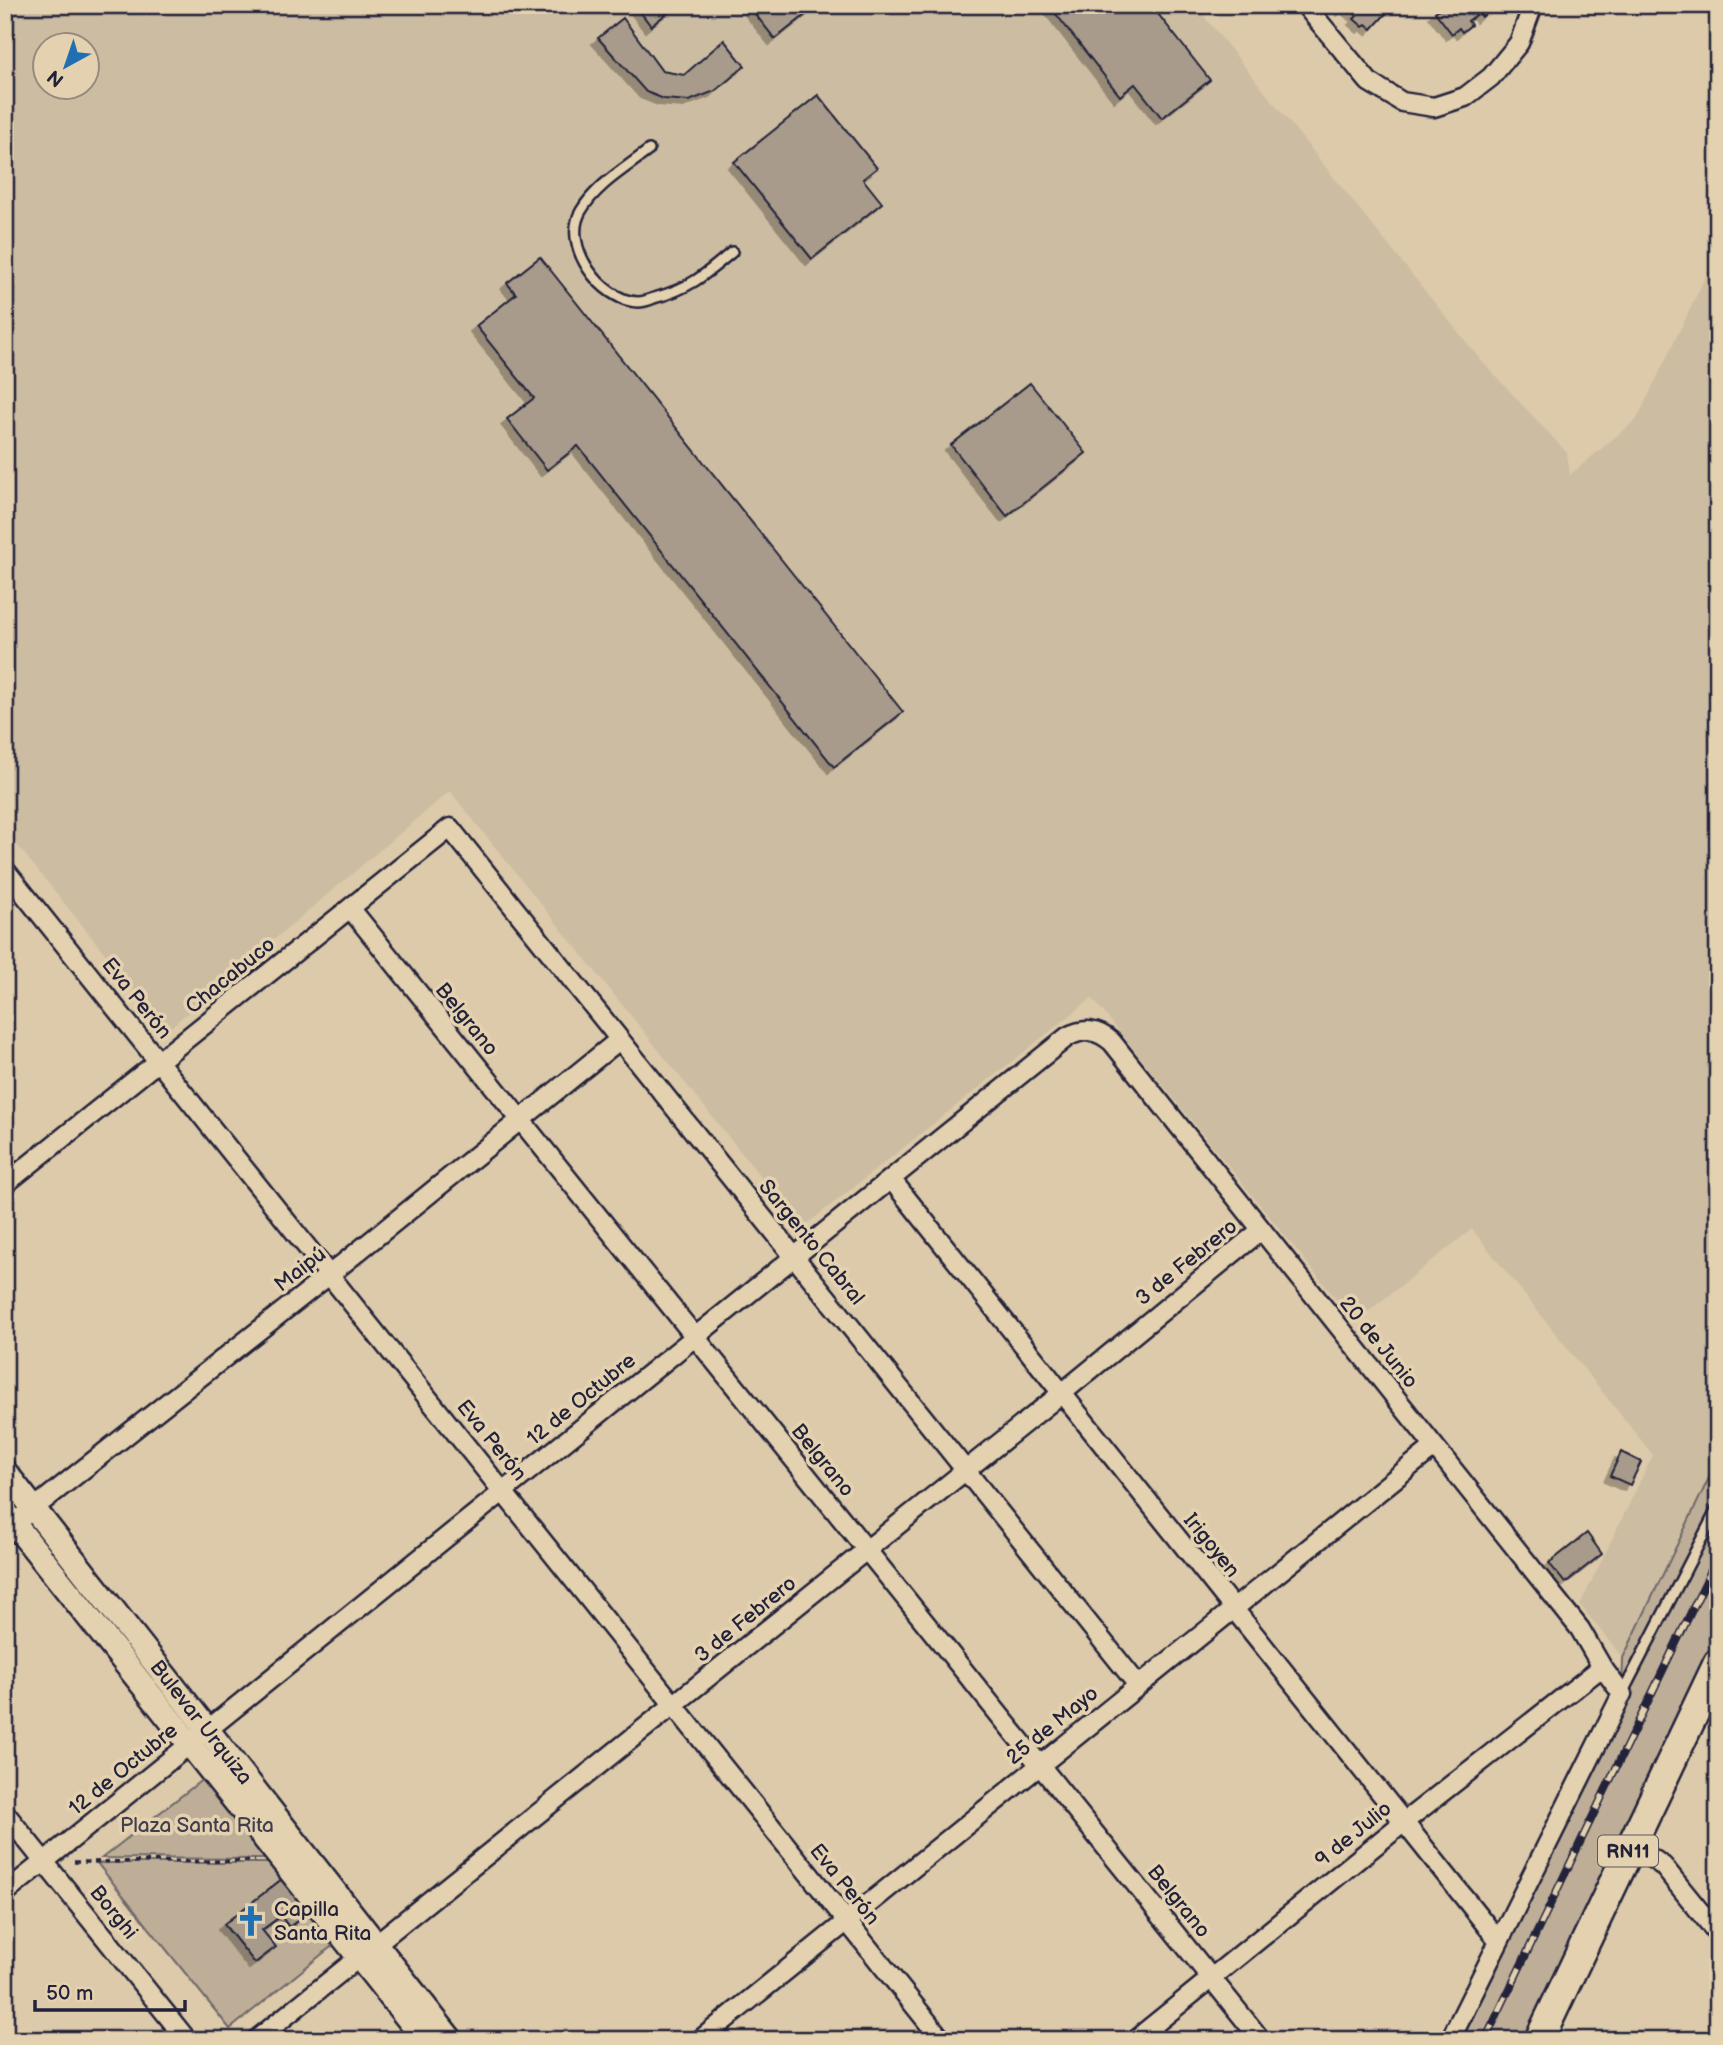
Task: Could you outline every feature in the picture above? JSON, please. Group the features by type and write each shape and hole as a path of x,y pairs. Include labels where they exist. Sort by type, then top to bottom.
{"main road":[{"name":"RN11","path":"1539,2040 1718,1663"}],"street":[{"path":"1305,5 1369,82 1402,102 1434,107 1465,97 1491,77 1519,43 1534,5"},
{"name":"Chacabuco","path":"5,1184 450,828"},
{"name":"Sargento Cabral","path":"450,828 1138,1685"},
{"name":"Eva Perón","path":"5,870 942,2040"},
{"name":"Belgrano","path":"350,908 1261,2040"},
{"name":"12 de Octubre","path":"5,1893 1067,1037 1080,1030 1091,1031"},
{"name":"20 de Junio","path":"1091,1031 1102,1034 1112,1042 1580,1629 1602,1667 1622,1693"},
{"name":"Maipú","path":"8,1522 34,1507 329,1275 620,1040"},
{"name":"Irigoyen","path":"891,1179 1498,1940"},
{"name":"3 de Febrero","path":"256,2040 1260,1231"},
{"name":"25 de Mayo","path":"700,2040 1434,1447"},
{"name":"Bulevar Urquiza","path":"5,1472 207,1730 367,1951 425,2040"},
{"name":"Bulevar Urquiza","path":"8,1522 282,1861 451,2040"},
{"name":"9 de Julio","path":"1135,2040 1404,1822 1602,1667"},
{"path":"1450,2040 1622,1693"},
{"name":"Borghi","path":"5,1814 187,2040"},
{"path":"1631,1844 1662,1866 1718,1934"}],"lane":[{"path":"649,150 597,190 579,213 575,243 590,273 615,297 639,302 672,293 699,280 732,252"},
{"path":"1622,1693 1718,1507"}],"path":[{"path":"44,1862 282,1861"}],"shaded area":[{"path":"5,5 1195,5 1479,358 1567,453 1570,475 1637,419 1718,251 1718,1459 1623,1658 1580,1605 1653,1455 1472,1229 1355,1322 1092,998 802,1228 450,791 167,1030 5,830"}],"green space":[{"path":"1718,1459 1718,1663 1539,2040 1450,2040 1622,1694 1623,1658"},
{"name":"Plaza Santa Rita","path":"203,1779 265,1859 102,1858"},
{"path":"97,1863 270,1863 282,1879 224,1925 255,1963 275,1947 262,1930 281,1916 290,1927 307,1913 332,1946 230,2029"}],"building":[{"path":"635,5 677,5 651,26"},
{"path":"748,5 818,5 775,39"},
{"path":"1049,5 1151,5 1210,80 1162,118 1135,84 1120,96"},
{"path":"1338,5 1386,5 1390,9 1372,29 1366,24 1363,27 1354,19 1357,16 1347,7 1343,10"},
{"path":"1444,5 1490,5 1491,9 1482,17 1479,13 1468,21 1471,25 1462,32 1459,28 1452,34 1435,12"},
{"path":"623,18 662,71 684,75 724,40 745,66 715,91 689,101 664,99 646,92 598,38"},
{"path":"818,95 877,168 863,179 882,203 812,259 734,162"},
{"path":"540,257 903,712 834,767 578,446 547,470 507,419 534,398 476,326 516,294 507,283"},
{"path":"1030,383 1086,453 1007,516 951,445"},
{"path":"1621,1452 1641,1462 1630,1485 1610,1476"},
{"path":"1587,1533 1602,1554 1565,1583 1549,1563"},
{"name":"Capilla Santa Rita","path":"282,1879 299,1902 292,1907 301,1918 289,1927 281,1916 262,1930 276,1947 255,1963 224,1924"}],"railway":[{"path":"1485,2040 1718,1556"}],"place":[{"name":"Capilla Santa Rita","path":"251,1921"}]}
